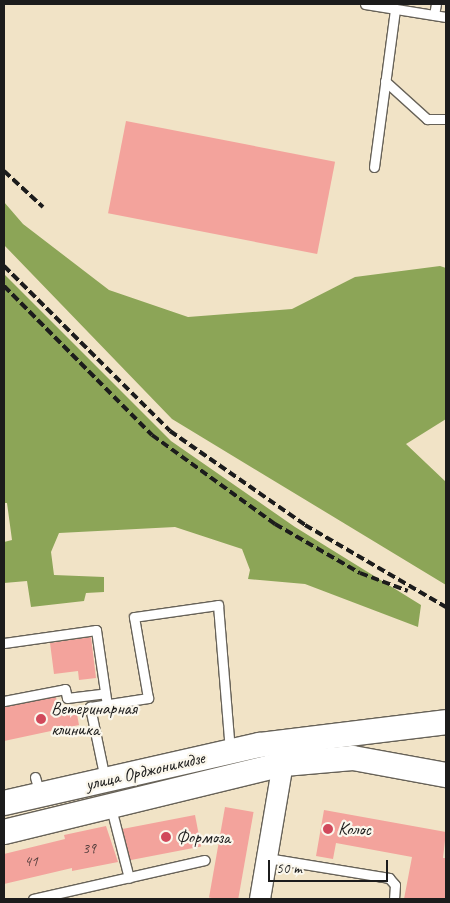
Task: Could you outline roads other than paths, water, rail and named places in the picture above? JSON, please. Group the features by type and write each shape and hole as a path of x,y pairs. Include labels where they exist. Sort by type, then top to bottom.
{"main road":[{"name":"улица Орджоникидзе","path":"4,803 37,786 105,779 286,740 446,722"},
{"name":"улица Орджоникидзе","path":"4,832 284,764 353,758 446,775"}],"street":[{"path":"260,899 284,764 286,740"}],"lane":[{"path":"365,4 446,17"},
{"path":"434,15 436,4"},
{"path":"374,167 395,9"},
{"path":"385,81 427,119 446,119"},
{"path":"105,779 90,707 148,698 134,616 218,606 230,752"},
{"path":"4,644 96,630 107,704"},
{"path":"4,701 65,689 68,698 105,694"},
{"path":"111,807 129,878"},
{"path":"267,858 389,878 395,886 394,899"},
{"path":"33,899 205,860"}],"railway":[{"path":"4,171 43,207"},
{"path":"4,266 170,431 305,525 446,607"},
{"path":"4,286 152,435 275,524 360,573 408,591"}],"place":[{"name":"Ветеринарная клиника","path":"41,719"},
{"name":"Колос","path":"328,829"},
{"name":"Формоза","path":"166,837"}]}
